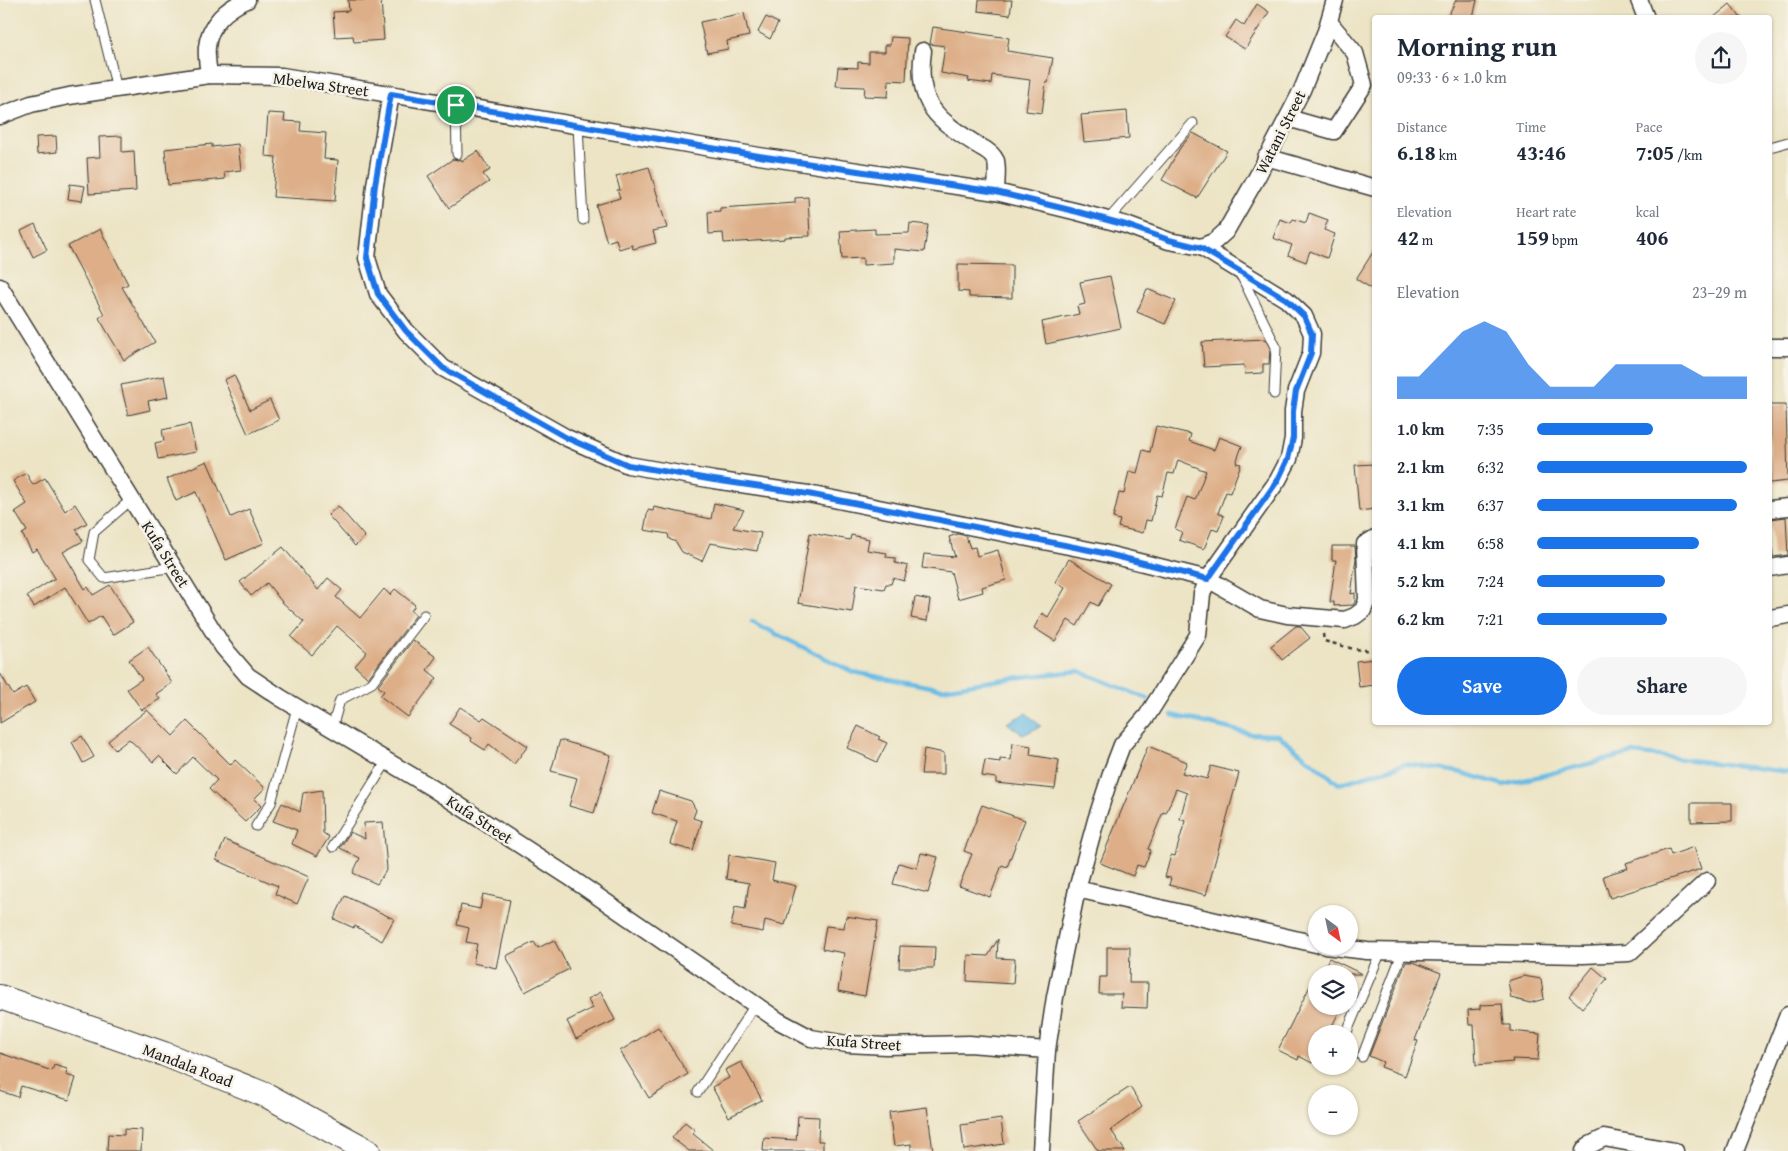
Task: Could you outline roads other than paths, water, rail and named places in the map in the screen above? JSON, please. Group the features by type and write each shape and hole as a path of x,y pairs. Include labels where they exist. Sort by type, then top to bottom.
{"street":[{"path":"209,75 207,48 209,36 218,18 246,0"},
{"name":"Watani Street","path":"1201,248 1215,241 1226,231 1288,118 1302,90 1336,0"},
{"path":"1639,0 1645,15"},
{"path":"1288,118 1334,131 1364,86 1354,53 1329,22"},
{"path":"923,50 921,62 924,90 930,106 942,121 990,153 996,161 996,192"},
{"name":"Mbelwa Street","path":"0,116 31,104 69,96 209,75 282,76 749,155 996,192 1108,220 1169,240 1201,248 1286,299 1304,316 1312,334 1311,353 1296,391 1293,411 1293,438 1288,459 1278,480 1208,579 1202,594 1198,635 1147,716 1122,745 1096,820 1077,889 1055,997 1047,1050"},
{"path":"391,94 375,185 367,258 378,294 406,331 443,368 567,438 628,465 808,494 1099,552 1208,579 1260,609 1287,615 1345,620 1363,610 1367,600 1365,544 1372,539"},
{"path":"1266,157 1372,187"},
{"name":"Kufa Street","path":"0,287 224,647 248,676 297,708 430,786 568,876 779,1021 811,1038 847,1044 886,1046 969,1044 1047,1050"},
{"path":"1772,346 1788,347"},
{"path":"1772,509 1788,507"},
{"path":"1772,568 1788,565"},
{"path":"1772,618 1788,615"},
{"path":"1358,950 1584,956 1629,953 1708,881"},
{"path":"1077,889 1308,942"},
{"name":"Mandala Road","path":"0,997 164,1054 268,1096 368,1151"},
{"path":"1735,1151 1788,1015"},
{"path":"1041,1151 1047,1050"},
{"path":"1584,1151 1588,1146 1604,1138 1675,1151"}],"lane":[{"path":"95,0 117,89"},
{"path":"456,105 457,154"},
{"path":"1108,220 1193,123"},
{"path":"578,126 583,220"},
{"path":"1772,146 1788,142"},
{"path":"1239,270 1276,347 1274,394"},
{"path":"132,499 94,532 89,560 104,578 174,567"},
{"path":"332,728 340,700 372,683 424,615"},
{"path":"256,826 271,803 297,708"},
{"path":"333,847 387,761"},
{"path":"1350,1025 1381,951"},
{"path":"1362,1057 1403,951"},
{"path":"698,1092 755,1005"}],"water":[{"path":"1026,713 1041,726 1023,735 1007,723"}],"waterway":[{"path":"752,622 853,672 942,689 1012,678 1079,671 1148,699"},
{"path":"1172,715 1251,734 1278,735 1339,784 1406,764 1459,772 1504,785 1633,753 1788,772"}]}
